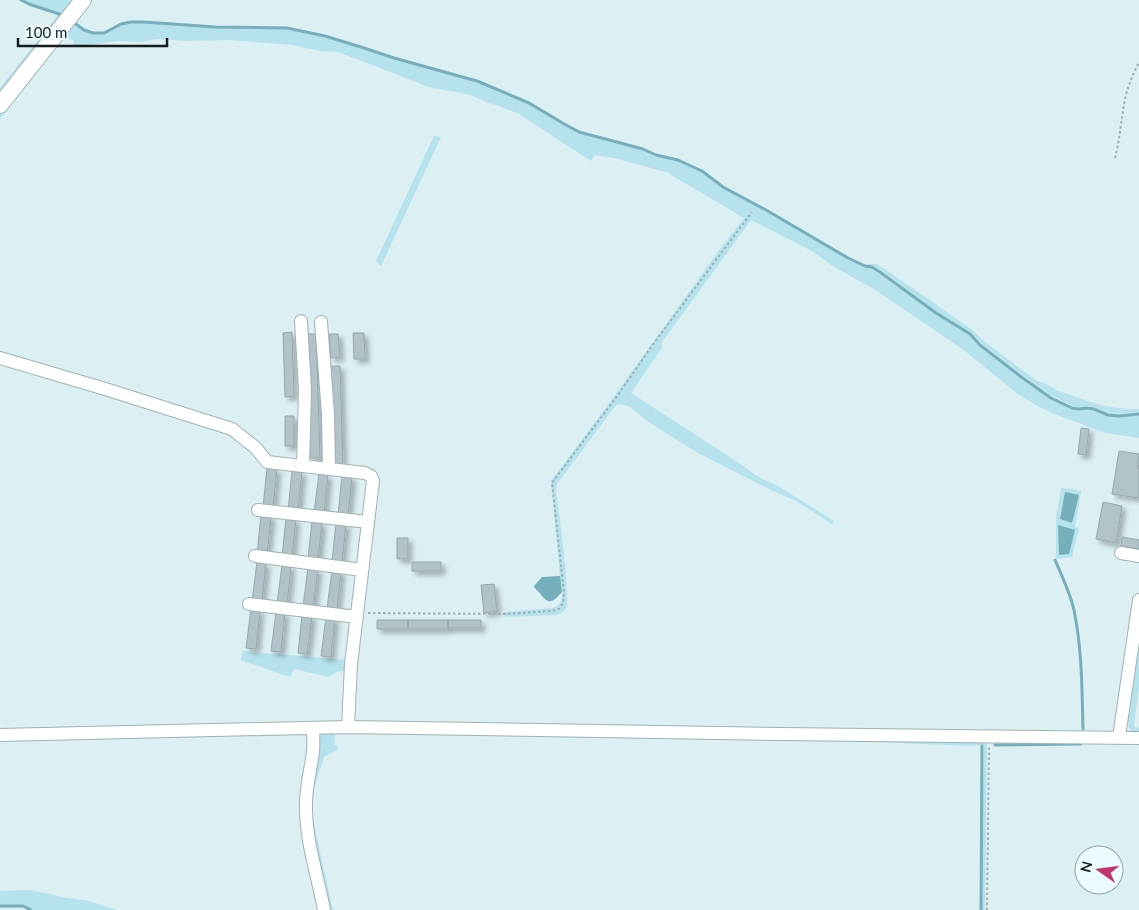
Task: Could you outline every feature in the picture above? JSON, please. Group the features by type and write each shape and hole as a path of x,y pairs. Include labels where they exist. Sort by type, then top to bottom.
{"main road":[{"path":"0,105 74,12"}],"street":[{"path":"302,321 305,390 303,466"},
{"path":"321,322 328,414 329,468"},
{"path":"0,358 232,429 256,448 267,462 329,468 365,473 371,476 373,481 350,664 348,727"},
{"path":"258,510 368,522"},
{"path":"1121,553 1139,556"},
{"path":"255,556 362,570"},
{"path":"1119,737 1139,600"},
{"path":"249,604 357,615"},
{"path":"0,735 348,727 1139,738"},
{"path":"313,728 313,749 307,790 306,823 324,910"}],"path":[{"path":"1115,158 1125,100 1139,62"},
{"path":"357,615 506,614 559,609 563,602 564,593 552,483 752,212"},
{"path":"987,910 988,736"}],"shaded area":[{"path":"23,0 78,0 66,15"},
{"path":"58,15 64,17 0,97 0,88"},
{"path":"72,22 93,34 104,33 121,25 144,22 215,28 287,29 361,47 393,59 477,81 529,103 579,133 643,150 655,156 678,160 701,172 723,188 847,258 879,272 936,314 969,335 979,345 1050,398 1072,408 1094,410 1108,416 1139,415 1139,438 1106,433 1052,413 1034,404 1019,395 965,351 874,289 834,267 812,251 751,220 662,342 662,348 631,393 757,476 778,486 834,521 832,524 796,501 698,453 650,423 630,407 621,404 616,405 557,484 556,490 567,589 566,609 556,615 505,617 504,612 553,608 560,604 562,597 551,481 744,218 669,173 614,158 595,155 591,161 519,114 471,95 429,87 337,52 292,45 230,40 187,41 159,39 140,42 118,41 76,47 73,46 74,40 67,38 62,41 0,119 0,112"},
{"path":"434,136 441,137 381,266 376,261"},
{"path":"865,264 877,264 972,330 1037,381 1058,391 1097,404 1139,409 1139,412 1109,413 1095,407 1073,406 1052,396 981,343 971,333 937,312 881,270"},
{"path":"1061,488 1081,491 1075,527 1079,528 1072,557 1056,559 1056,518","holes":["1065,492 1072,523 1060,518"]},
{"path":"1065,492 1079,495 1072,523 1060,519"},
{"path":"1058,525 1075,530 1069,554 1059,555"},
{"path":"560,576 562,592 552,601 544,598 534,587 542,577"},
{"path":"1139,636 1139,688 1134,724 1135,727 1139,728 1139,735 1132,732 1128,725"},
{"path":"242,651 347,660 347,670 336,672 329,677 294,669 290,677 241,660"},
{"path":"323,730 986,741 985,910 982,910 981,900 984,745 335,733 334,744 338,746 337,750 324,757 314,789 312,811 333,910 328,910 308,814 318,733"},
{"path":"28,890 85,900 118,910 36,910 23,905 0,905 0,891"}],"building":[{"path":"292,332 294,396 285,397 283,333"},
{"path":"353,333 364,333 365,359 354,359"},
{"path":"305,334 316,334 320,458 310,458"},
{"path":"329,334 338,334 340,357 331,358"},
{"path":"330,366 340,366 343,466 334,466"},
{"path":"285,416 294,416 294,446 285,446"},
{"path":"1081,428 1089,429 1086,455 1078,454"},
{"path":"1119,451 1139,454 1137,468 1139,468 1139,498 1112,494"},
{"path":"267,468 277,469 273,508 263,507"},
{"path":"292,471 302,472 298,511 288,510"},
{"path":"319,474 328,475 324,513 314,512"},
{"path":"342,476 352,477 348,516 338,515"},
{"path":"1103,502 1122,506 1116,543 1096,539"},
{"path":"261,515 271,516 267,555 257,554"},
{"path":"286,518 296,519 292,558 282,557"},
{"path":"312,521 322,522 318,560 308,559"},
{"path":"336,523 346,524 342,563 332,562"},
{"path":"1122,537 1139,540 1139,549 1121,546"},
{"path":"397,538 408,538 408,559 397,559"},
{"path":"257,562 266,563 262,602 252,601"},
{"path":"412,562 441,562 441,571 412,571"},
{"path":"282,565 291,566 287,605 277,604"},
{"path":"308,568 318,569 313,608 303,606"},
{"path":"332,570 341,571 337,610 327,609"},
{"path":"494,584 497,611 484,613 481,585"},
{"path":"251,609 260,610 256,649 246,648"},
{"path":"276,612 285,613 281,652 271,651"},
{"path":"302,615 312,616 307,654 298,653"},
{"path":"326,617 335,618 331,657 321,656"},
{"path":"377,620 408,620 408,629 377,629"},
{"path":"408,620 448,620 448,629 408,629"},
{"path":"448,620 481,620 481,628 448,628"}],"waterway":[{"path":"21,0 65,16"},
{"path":"72,21 84,30 93,33 104,33 121,24 131,22 215,27 287,28 325,36 394,58 477,81 529,103 579,132 678,160 702,171 723,187 848,258 880,272 936,313 970,334 980,345 1051,398 1072,408 1094,409 1108,415 1139,414"},
{"path":"1055,560 1066,585 1077,625 1083,729"},
{"path":"995,745 1081,744"},
{"path":"981,910 982,746"},
{"path":"0,906 23,906 31,910"}]}
